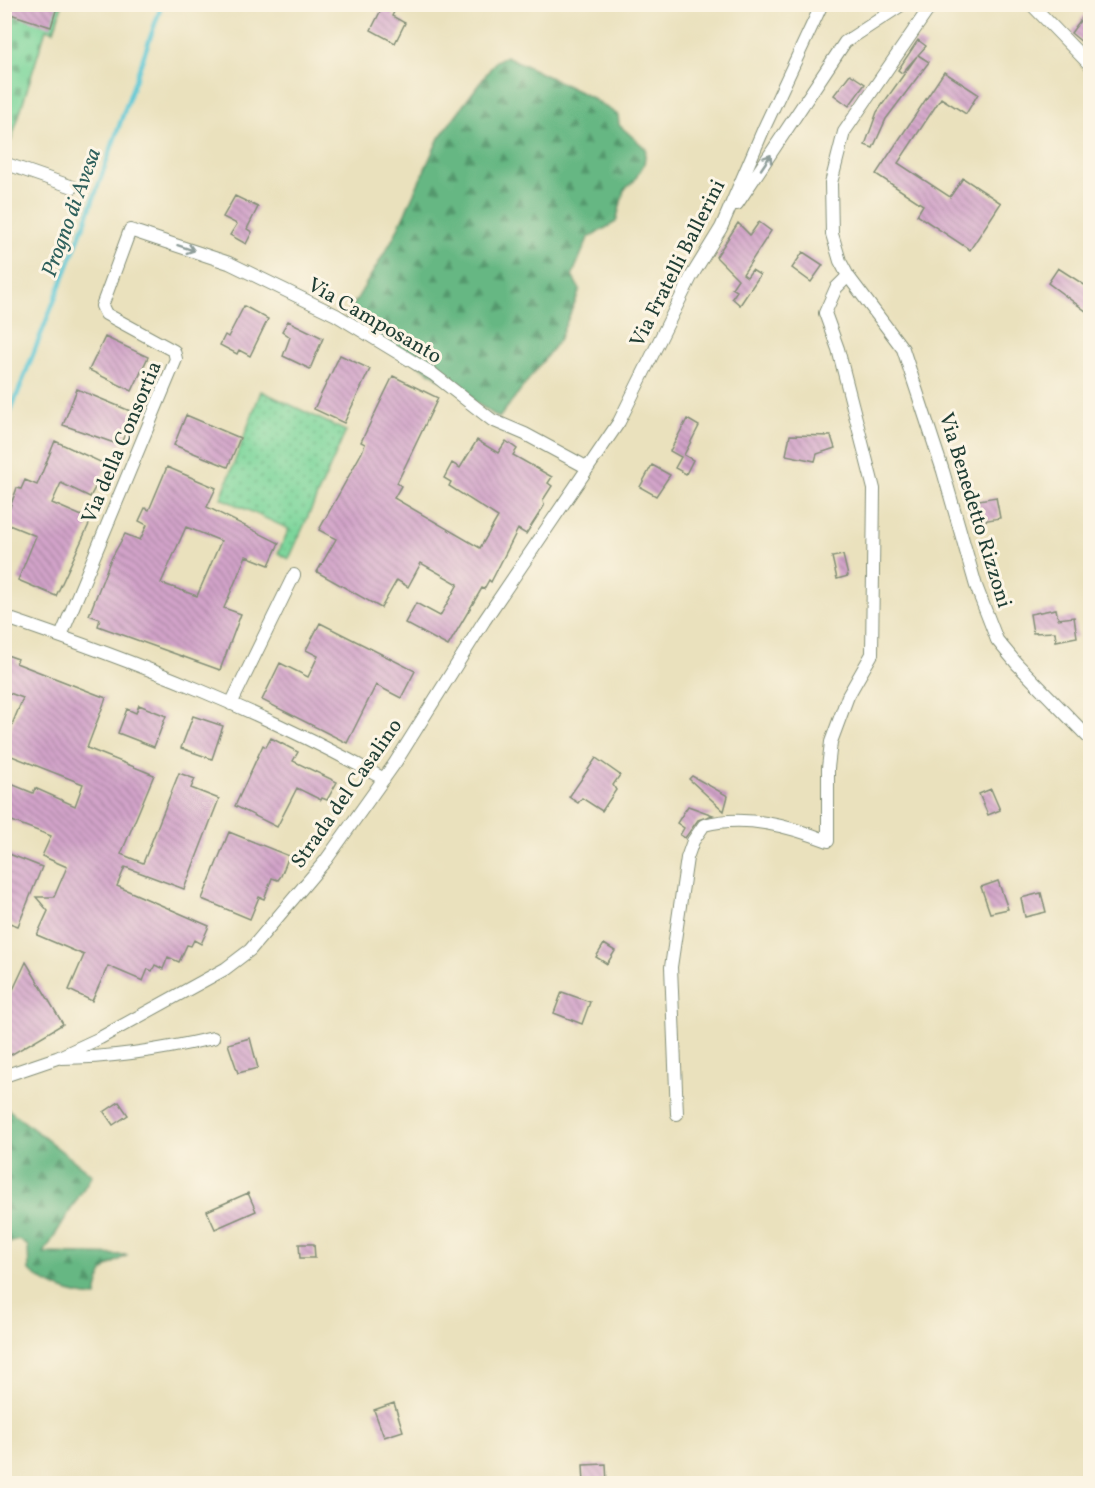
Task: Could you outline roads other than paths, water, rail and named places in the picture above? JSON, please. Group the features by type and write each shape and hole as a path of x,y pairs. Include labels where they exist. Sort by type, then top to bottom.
{"street":[{"name":"Via Fratelli Ballerini","path":"588,468 619,422 691,277 721,228 764,128 822,4"},
{"path":"721,228 845,42 903,4"},
{"name":"Via Benedetto Rizzoni","path":"932,4 844,132 831,183 832,224 840,261 848,276 903,349 943,471 976,586 997,640 1090,739"},
{"path":"1031,4 1090,65"},
{"path":"4,163 73,187"},
{"name":"Via Camposanto","path":"130,230 229,263 336,315 433,374 492,420 525,434 588,468"},
{"name":"Via della Consortia","path":"61,636 176,359 174,351 106,314 102,306 130,230"},
{"path":"677,1114 671,1021 671,967 687,858 693,841 704,825 725,820 794,828 828,842 828,768 831,742 848,696 873,654 874,489 838,349 825,313 836,288 848,276"},
{"name":"Strada del Casalino","path":"4,1076 57,1058 203,982 249,950 326,860 384,779 484,621 588,468"},
{"path":"231,704 294,575"},
{"path":"4,617 61,636 231,704 321,744 384,779"},
{"name":"Strada del Casalino","path":"57,1058 95,1058 178,1047 213,1038"}],"waterway":[{"name":"Progno di Avesa","path":"4,428 86,220 162,4"}]}
